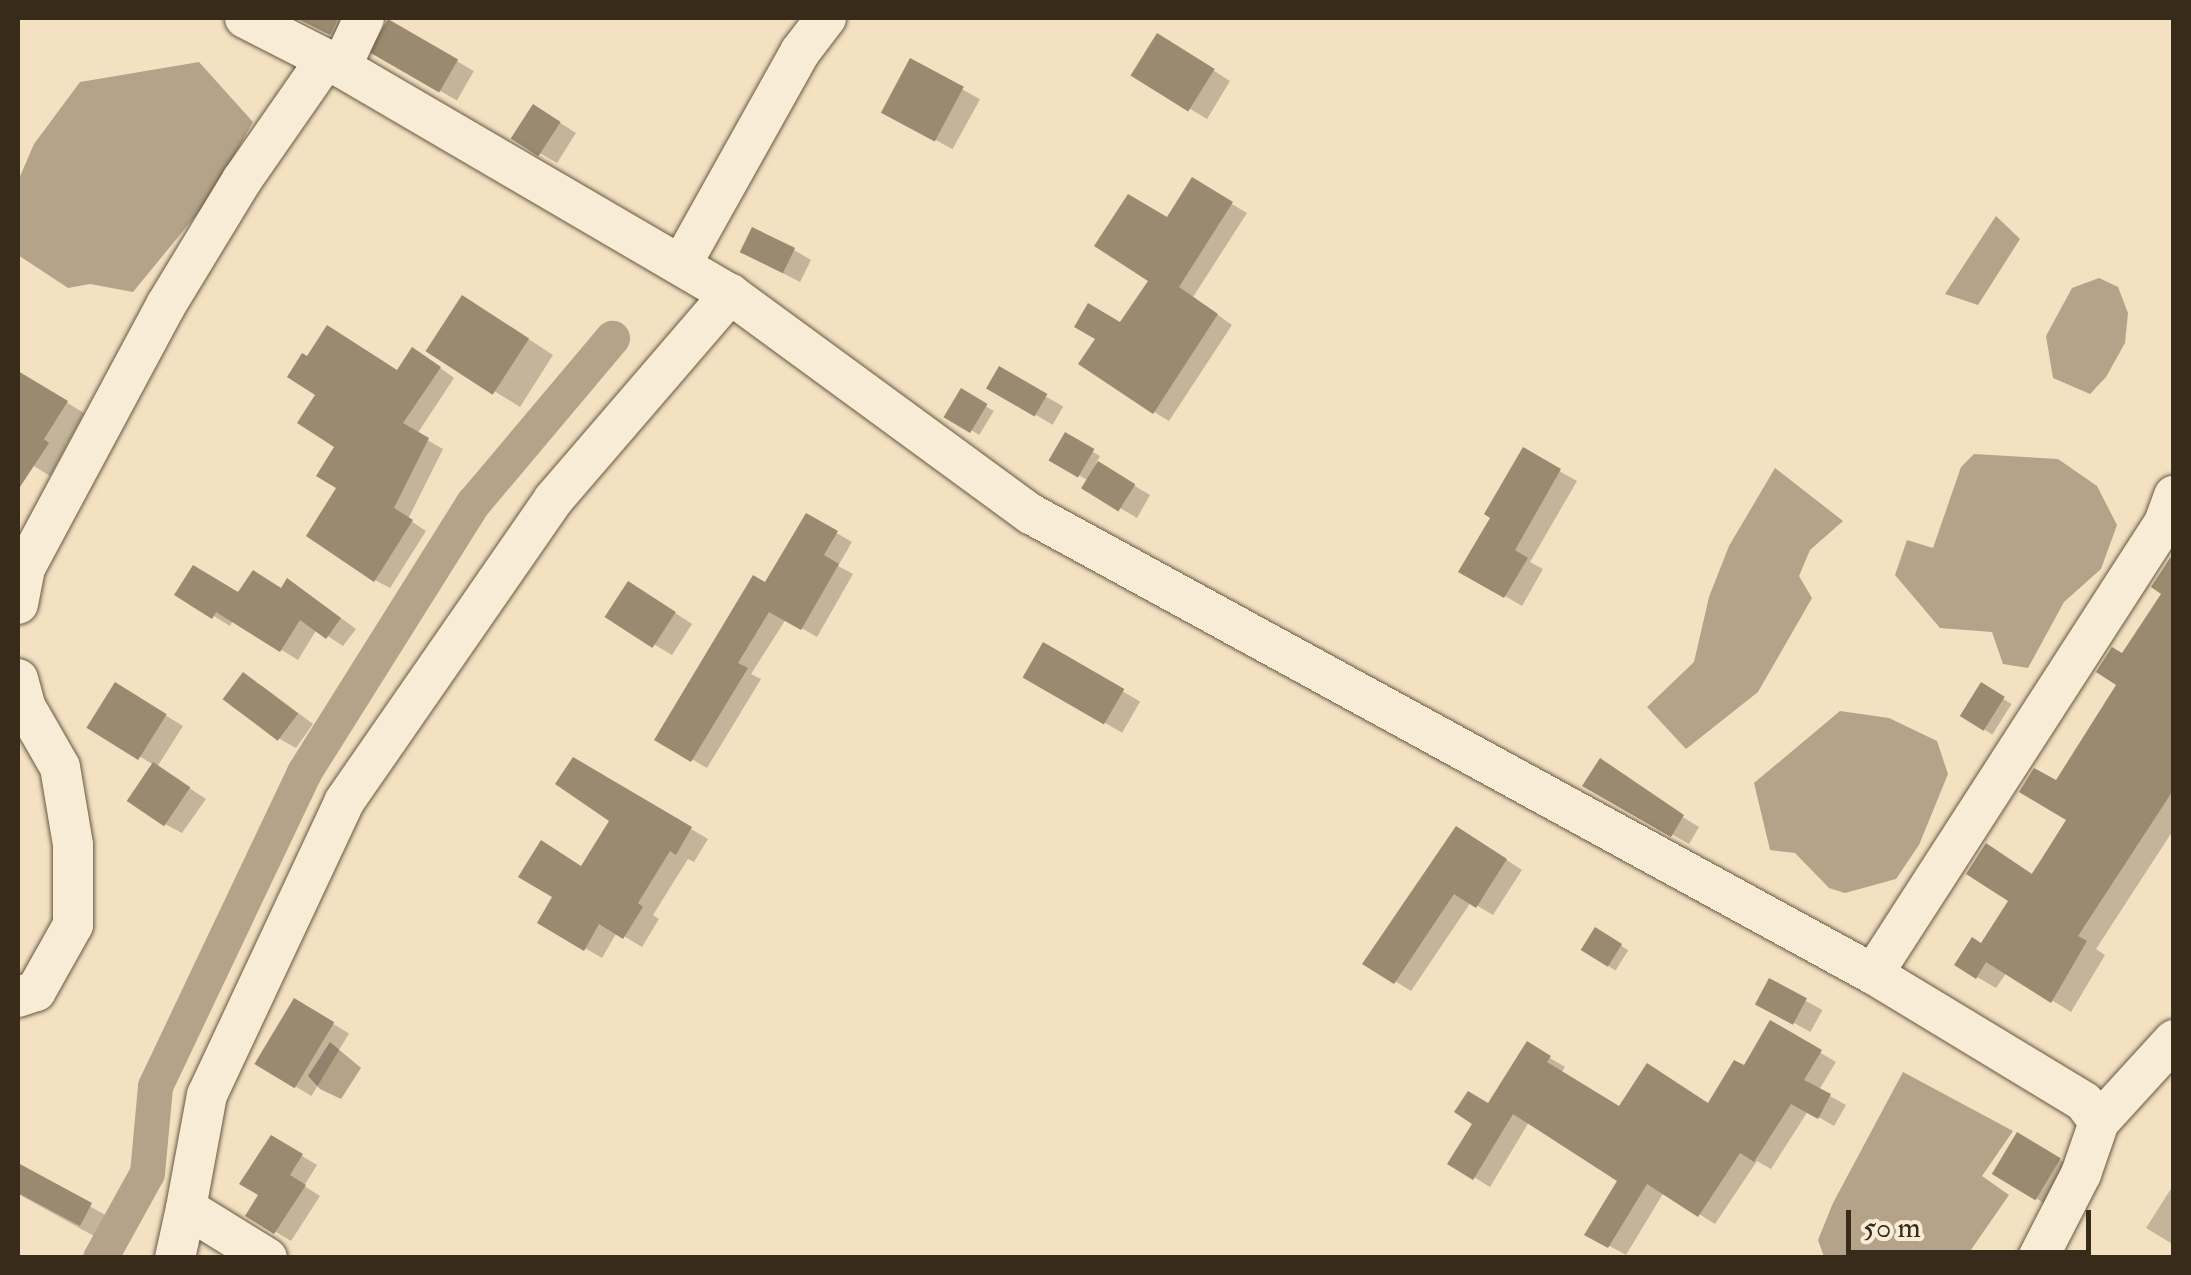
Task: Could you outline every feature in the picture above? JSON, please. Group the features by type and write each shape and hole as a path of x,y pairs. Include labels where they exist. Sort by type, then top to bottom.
{"street":[{"path":"246,18 333,62 730,294 1031,514 1873,974 2084,1102 2099,1122"},
{"path":"18,604 25,568 166,305 242,180 364,18"},
{"path":"681,265 800,52 826,18"},
{"path":"175,1258 207,1095 344,802 554,500 730,294"},
{"path":"1873,974 2164,522 2174,496"},
{"path":"18,679 25,706 60,766 73,845 72,925 36,991 18,997"},
{"path":"2038,1258 2081,1174 2099,1122 2174,1040"},
{"path":"186,1208 267,1258"}],"shaded area":[{"path":"199,62 253,122 211,197 133,292 90,284 68,288 18,255 18,181 34,144 80,82"},
{"path":"1996,216 2020,239 1978,305 1945,294"},
{"path":"2099,278 2118,287 2128,313 2125,343 2106,377 2090,394 2053,378 2046,336 2072,288"},
{"path":"1974,454 2058,459 2097,486 2117,525 2101,569 2064,602 2028,668 2003,664 1992,632 1940,628 1895,575 1907,540 1933,548 1961,467"},
{"path":"1775,468 1843,521 1810,550 1799,576 1812,598 1758,692 1686,749 1647,707 1694,662 1709,597 1729,546"},
{"path":"1840,711 1889,718 1937,741 1948,774 1919,845 1896,879 1845,893 1829,888 1795,853 1770,850 1754,783"},
{"path":"330,1042 361,1068 341,1099 320,1089 308,1076"},
{"path":"1903,1072 2013,1131 1982,1176 2009,1195 1966,1257 1824,1257 1818,1240 1833,1203"}],"building":[{"path":"296,18 338,18 330,35"},
{"path":"388,19 458,60 439,92 369,52"},
{"path":"1157,33 1215,69 1188,111 1131,75"},
{"path":"910,58 964,87 935,141 881,113"},
{"path":"533,104 561,122 538,156 511,138"},
{"path":"1192,177 1233,202 1179,287 1218,314 1153,414 1078,364 1095,339 1074,327 1088,303 1120,322 1148,281 1094,246 1128,194 1167,217"},
{"path":"752,227 795,248 783,273 740,252"},
{"path":"462,295 529,339 493,395 426,351"},
{"path":"327,325 397,370 412,347 441,367 403,423 429,438 394,508 413,520 374,582 306,536 336,488 316,476 334,447 297,423 315,395 287,377 302,353 307,356"},
{"path":"999,366 1047,394 1034,417 986,389"},
{"path":"18,371 68,401 44,439 49,443 18,490"},
{"path":"961,388 988,404 970,433 943,417"},
{"path":"1065,432 1094,449 1078,478 1048,461"},
{"path":"1523,447 1561,469 1515,550 1528,558 1504,598 1458,572 1490,518 1484,514"},
{"path":"1098,461 1135,484 1118,511 1081,488"},
{"path":"806,513 838,531 824,555 839,564 801,630 769,612 738,663 748,668 691,762 654,740 753,575 765,582"},
{"path":"2174,552 2174,789 2078,936 2087,941 2051,1003 1986,962 1976,979 1954,965 1972,937 1981,943 2008,901 1966,874 1986,843 2032,874 2066,820 2019,792 2034,768 2056,780 2116,685 2096,672 2112,647 2122,653 2161,594 2151,587"},
{"path":"193,565 238,592 253,570 281,588 287,578 341,618 326,639 300,620 280,652 216,612 212,619 174,595"},
{"path":"628,581 676,612 652,648 605,617"},
{"path":"1043,642 1124,689 1104,725 1022,678"},
{"path":"243,672 298,714 278,741 223,699"},
{"path":"115,682 167,714 138,760 86,728"},
{"path":"1981,682 2005,697 1984,731 1960,716"},
{"path":"573,757 692,827 676,855 670,851 638,903 643,907 623,939 599,924 584,951 537,923 552,897 518,877 541,840 581,866 609,821 555,784"},
{"path":"1600,758 1684,815 1671,837 1582,786"},
{"path":"153,762 190,787 164,826 127,801"},
{"path":"1456,826 1507,859 1476,908 1454,894 1394,984 1362,964"},
{"path":"1595,927 1622,944 1608,967 1581,950"},
{"path":"1769,978 1807,998 1793,1025 1755,1004"},
{"path":"294,998 334,1022 295,1088 254,1064"},
{"path":"1770,1020 1822,1050 1804,1080 1831,1094 1818,1119 1791,1104 1754,1162 1740,1153 1698,1217 1647,1184 1608,1248 1584,1235 1617,1181 1513,1114 1473,1180 1447,1164 1472,1124 1454,1112 1468,1091 1488,1103 1527,1041 1551,1056 1547,1062 1619,1106 1647,1063 1708,1103 1734,1060 1744,1065"},
{"path":"2017,1132 2061,1158 2035,1200 1992,1174"},
{"path":"271,1135 303,1154 290,1175 306,1185 274,1234 245,1216 258,1195 239,1184"},
{"path":"18,1163 92,1203 80,1226 18,1193"}],"waterway":[{"path":"100,1258 147,1173 155,1086 304,772 473,503 612,338"}]}
